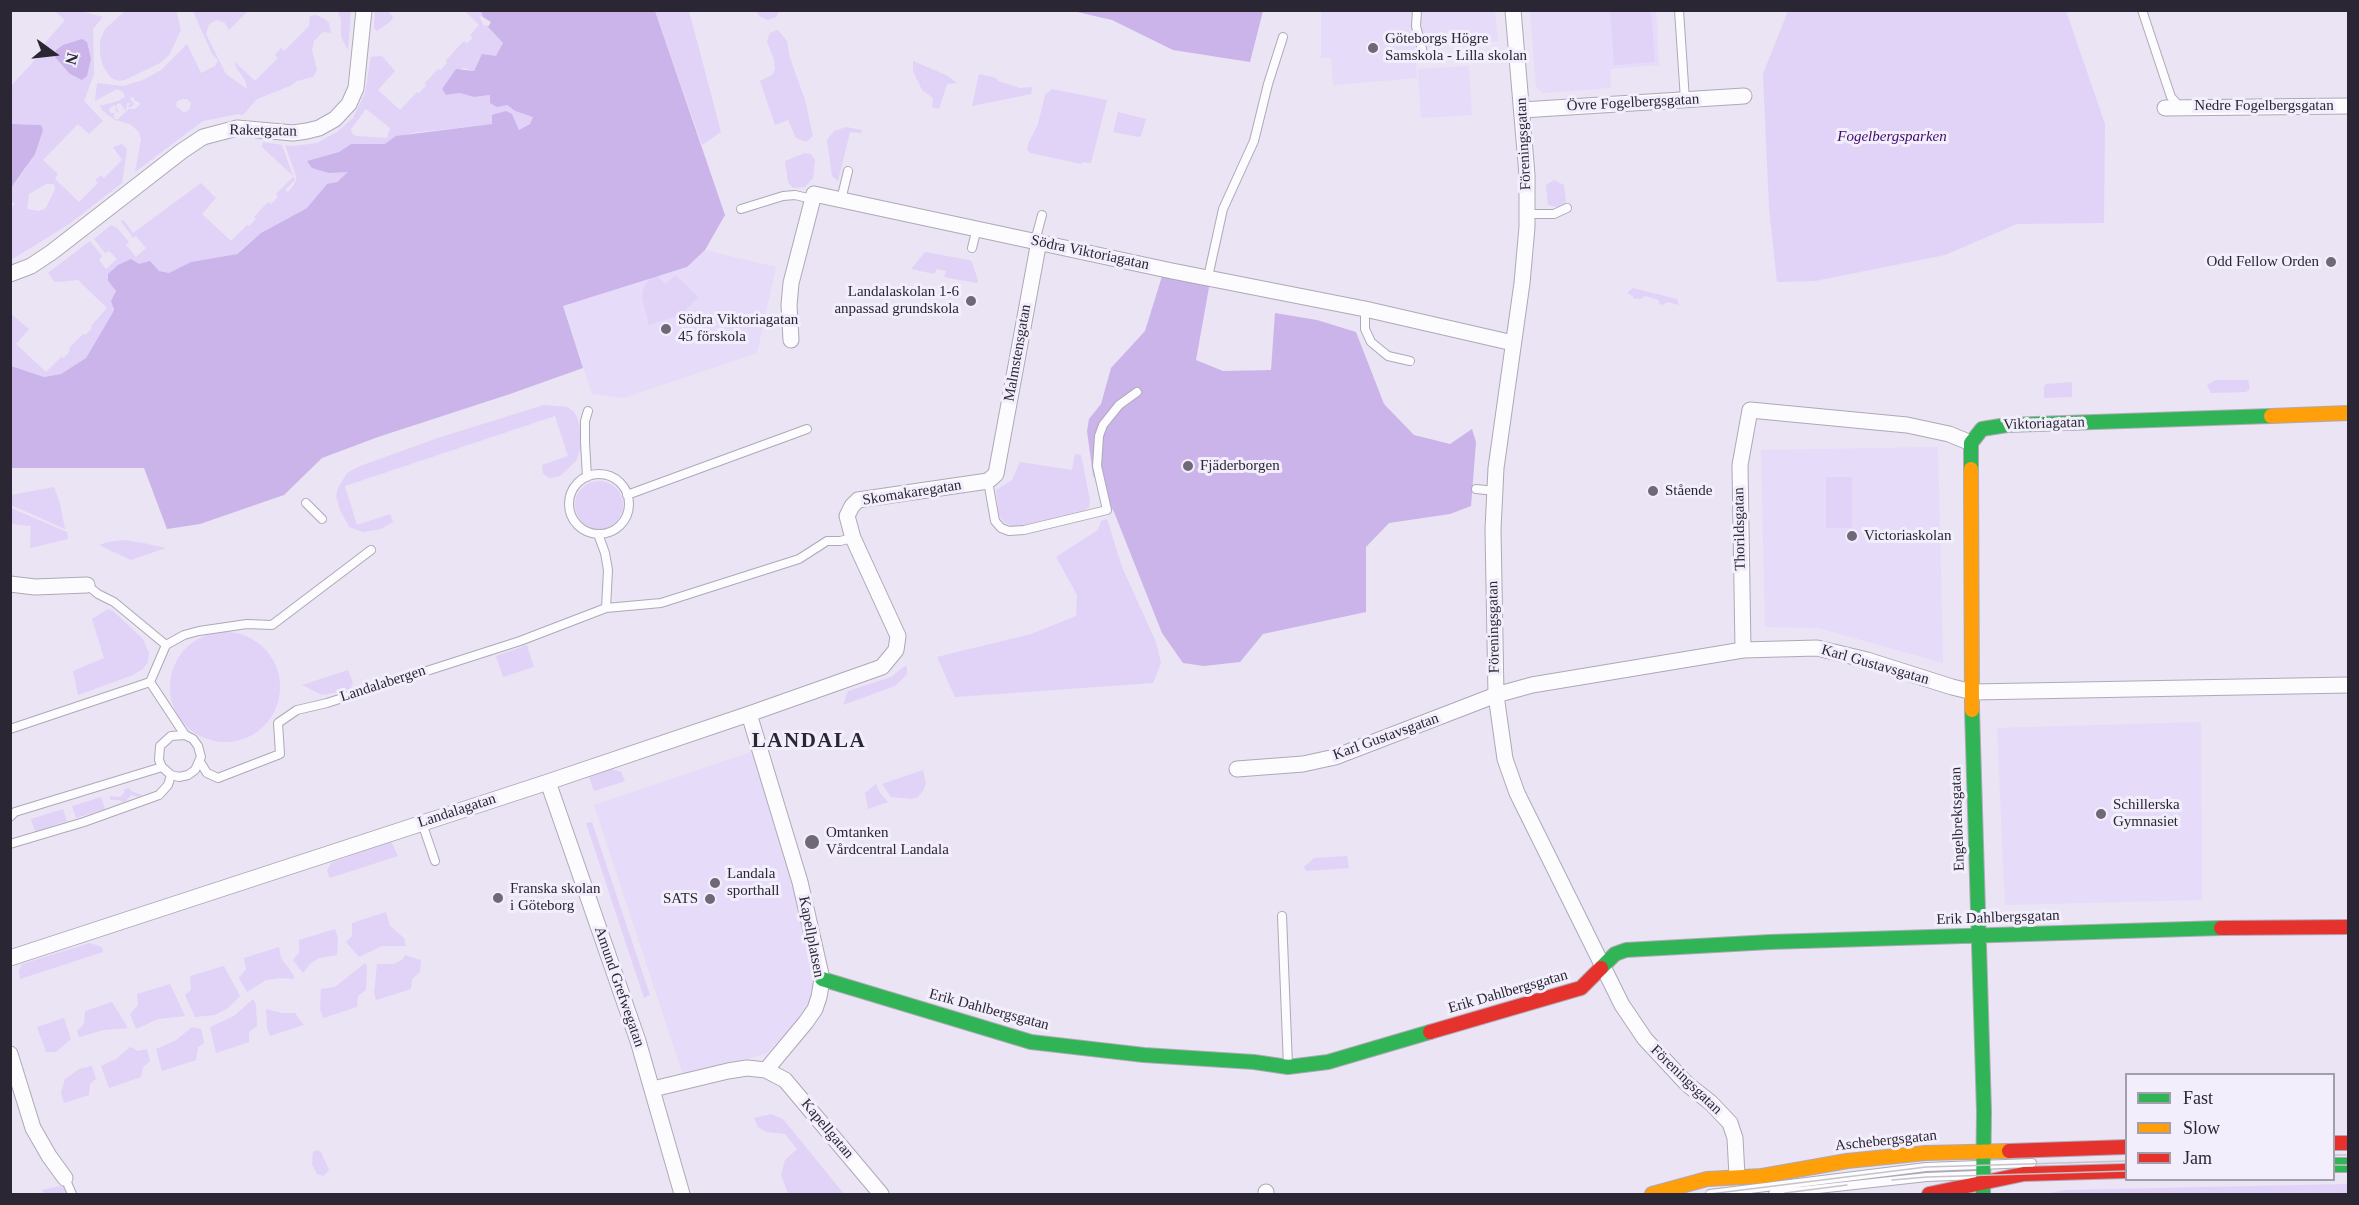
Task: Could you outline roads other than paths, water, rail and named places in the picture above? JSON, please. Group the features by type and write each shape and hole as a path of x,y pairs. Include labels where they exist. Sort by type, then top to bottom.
{"street":[{"name":"Raketgatan","path":"10,274 31,266 52,252 203,137 232,129 306,131 319,128 334,119 349,104 356,88 364,10"},
{"name":"Föreningsgatan","path":"1514,10 1527,214 1522,283 1495,491 1493,529 1496,695 1505,759 1517,793 1622,1005 1645,1039 1687,1084 1711,1103 1730,1123 1736,1138 1737,1176"},
{"name":"Övre Fogelbergsgatan","path":"1522,110 1744,96"},
{"name":"Nedre Fogelbergsgatan","path":"2172,107 2349,106"},
{"name":"Södra Viktoriagatan","path":"812,199 814,194 1365,309 1513,343"},
{"path":"791,340 789,305 791,283 812,199"},
{"name":"Malmstensgatan","path":"988,481 996,474 998,466 1037,241"},
{"name":"Thorildsgatan","path":"1743,650 1740,465 1750,410 1907,425 1949,434 1971,442"},
{"name":"Viktoriagatan","path":"1971,442 1982,429 2007,425 2349,414"},
{"name":"Engelbrektsgatan","path":"1971,442 1972,743 1984,1179"},
{"name":"Skomakaregatan","path":"854,538 847,516 858,500 988,481"},
{"name":"Landalagatan","path":"10,958 548,782 882,667 896,650 898,636 854,538"},
{"path":"10,584 35,587 87,585"},
{"name":"Karl Gustavsgatan","path":"1237,769 1303,764 1335,757 1496,695 1532,685 1743,650 1817,648 1867,660 1973,692 2349,685"},
{"name":"Kapellplatsen","path":"749,714 795,862 822,979 815,1008 766,1070"},
{"name":"Amund Grefwegatan","path":"548,782 653,1089 682,1194"},
{"name":"Erik Dahlbergsgatan","path":"822,979 1031,1042 1144,1055 1254,1062 1288,1067 1328,1062 1581,988 1615,954 1626,950 1770,942 1979,935 2202,928 2349,927"},
{"path":"10,1054 33,1128 65,1178"},
{"path":"653,1089 728,1071 747,1068 766,1070"},
{"name":"Kapellgatan","path":"766,1070 785,1080 881,1194"},
{"name":"Aschebergsgatan","path":"1652,1194 1707,1179 1762,1176 1848,1161 1926,1153 2125,1147"},
{"path":"1929,1194 1984,1179 2024,1174 2125,1171"}],"lane":[{"path":"1418,10 1416,27 1423,53"},
{"path":"1679,10 1685,100"},
{"name":"Nedre Fogelbergsgatan","path":"2142,10 2171,97 2172,107"},
{"path":"1208,277 1223,209 1254,141 1268,84 1283,37"},
{"path":"841,200 848,171"},
{"path":"741,209 783,196 795,195 812,199"},
{"path":"1527,214 1554,214 1567,208"},
{"path":"1037,241 1042,215"},
{"path":"972,248 977,228"},
{"path":"1365,309 1365,329 1371,342 1388,356 1410,361"},
{"path":"988,481 995,521 1001,528 1009,531 1024,530 1107,510 1097,466 1099,436 1103,425 1119,405 1137,392"},
{"path":"587,477 585,421 588,411"},
{"path":"627,495 807,429"},
{"path":"600,474 613,478 621,484 627,495 628,511 624,520 613,530 598,534 582,529 573,520 570,512 572,492 577,484 587,477 600,474"},
{"path":"1476,489 1495,491"},
{"path":"306,502 322,519"},
{"path":"598,534 608,570 606,608"},
{"name":"Landalabergen","path":"200,762 207,773 218,778 280,754 278,723 297,710 327,703 520,641 606,608 662,603 799,559 827,541 854,538"},
{"path":"10,729 150,682 166,645 184,635 247,624 272,625 370,550"},
{"path":"87,585 114,602 166,645"},
{"path":"150,682 186,735 198,746 200,762 195,770 179,777 171,775 162,767 159,760 160,746 171,736 186,735"},
{"path":"10,817 15,812 162,767"},
{"path":"10,844 84,822 159,795 168,785 171,775"},
{"path":"422,823 435,861"},
{"path":"1282,916 1288,1067"},
{"path":"1773,1194 1927,1176 1984,1179 2043,1163"},
{"path":"1710,1194 1926,1167 1984,1179"},
{"path":"65,1178 72,1194"}],"tram line":[{"path":"2335,1155 2348,1155"},
{"path":"1710,1194 1926,1167 2125,1161"},
{"path":"2335,1165 2348,1165"},
{"path":"1892,1180 2125,1171"},
{"path":"1785,1193 1847,1185"}],"place":[{"name":"Göteborgs Högre Samskola - Lilla skolan","path":"1373,48"},
{"name":"Odd Fellow Orden","path":"2331,262"},
{"name":"Landalaskolan 1-6 anpassad grundskola","path":"971,301"},
{"name":"Södra Viktoriagatan 45 förskola","path":"666,329"},
{"name":"Fjäderborgen","path":"1188,466"},
{"name":"Stående","path":"1653,491"},
{"name":"Victoriaskolan","path":"1852,536"},
{"name":"Schillerska Gymnasiet","path":"2101,814"},
{"name":"Omtanken Vårdcentral Landala","path":"812,842"},
{"name":"Landala sporthall","path":"715,883"},
{"name":"Franska skolan i Göteborg","path":"498,898"},
{"name":"SATS","path":"710,899"}],"district":[{"name":"LANDALA","path":"809,742"}],"park label":[{"name":"Fogelbergsparken","path":"1892,137"}]}
